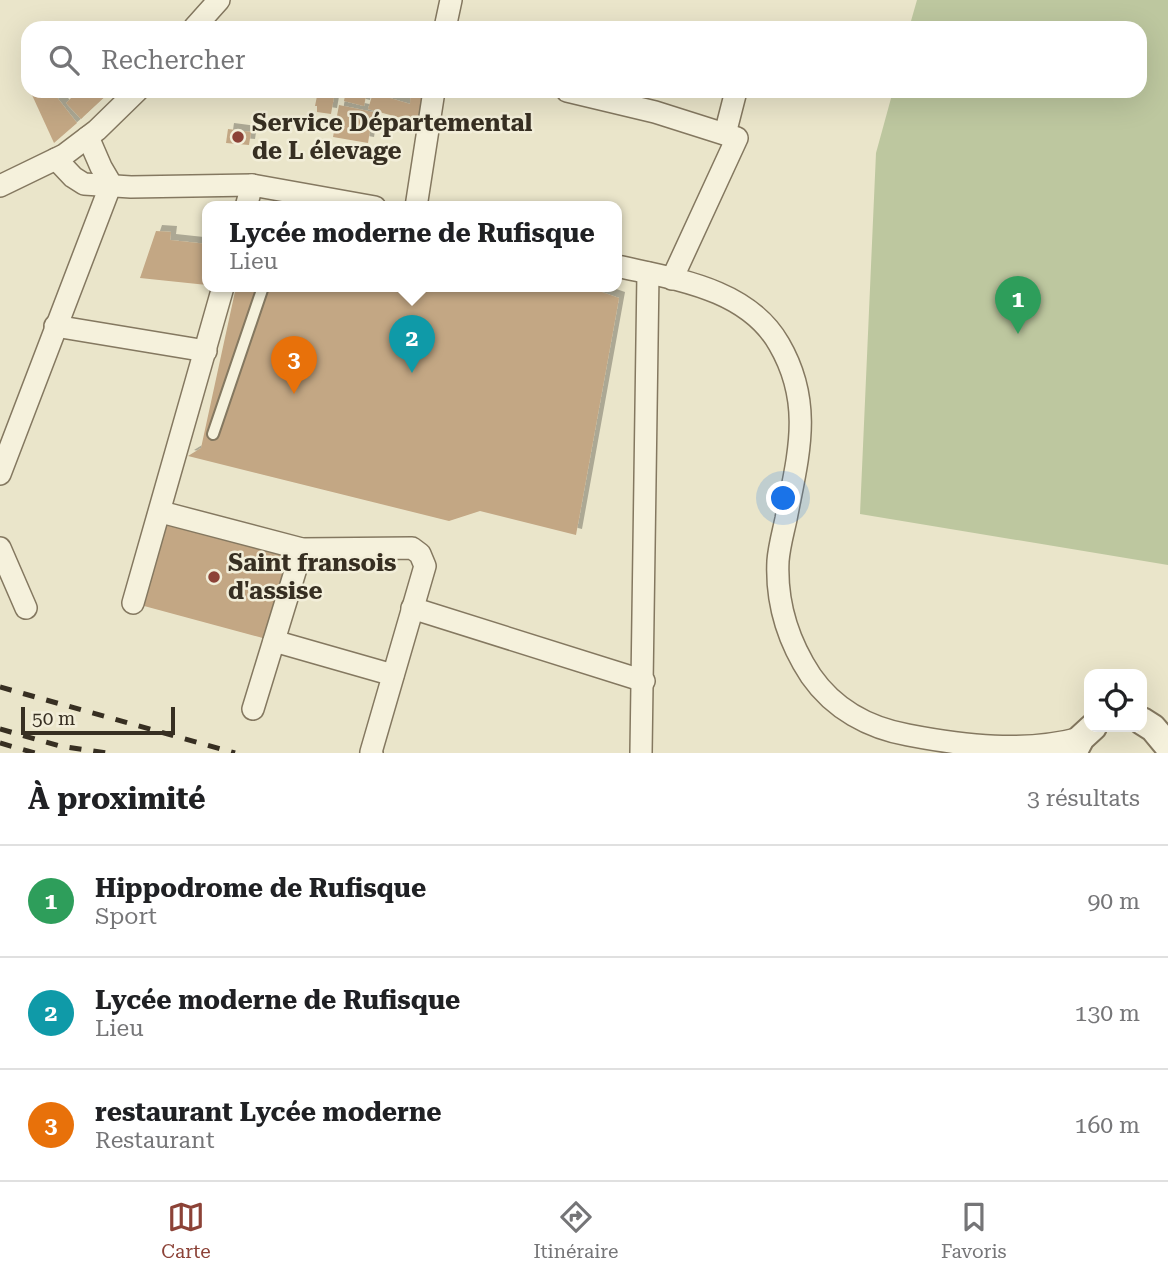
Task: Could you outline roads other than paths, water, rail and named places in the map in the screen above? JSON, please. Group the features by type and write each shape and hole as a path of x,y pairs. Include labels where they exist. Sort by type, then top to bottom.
{"street":[{"path":"200,21 219,0"},
{"path":"446,21 451,0"},
{"path":"0,186 56,159 88,137 130,98"},
{"path":"417,201 433,98"},
{"path":"597,98 655,112 737,138 672,279"},
{"path":"725,134 734,98"},
{"path":"88,137 111,184"},
{"path":"56,159 73,177 85,184 131,187 252,185 341,201"},
{"path":"0,474 111,184"},
{"path":"248,201 252,185"},
{"path":"622,267 716,292 741,306 761,321 778,342 792,369 800,394 801,437 778,557 779,597 787,629 798,656 834,702 875,727 916,737 998,750 1082,739"},
{"path":"641,753 648,273"},
{"path":"133,603 222,292"},
{"path":"55,326 206,351"},
{"path":"161,512 302,549 412,548 420,555 425,566 370,752 372,753"},
{"path":"0,548 26,608"},
{"path":"253,709 302,549"},
{"path":"412,608 644,681"},
{"path":"274,641 393,675"},
{"path":"1147,724 1168,746"}],"lane":[{"path":"213,434 261,292"}],"railway":[{"path":"0,687 235,753"},
{"path":"0,729 60,746 107,753"},
{"path":"0,743 35,753"}],"place":[{"name":"Service Départemental de L élevage","path":"238,137"},
{"name":"Hippodrome de Rufisque","path":"1018,334"},
{"name":"Lycée moderne de Rufisque","path":"412,373"},
{"name":"restaurant Lycée moderne","path":"294,394"},
{"name":"Saint fransois d'assise","path":"214,577"}]}
